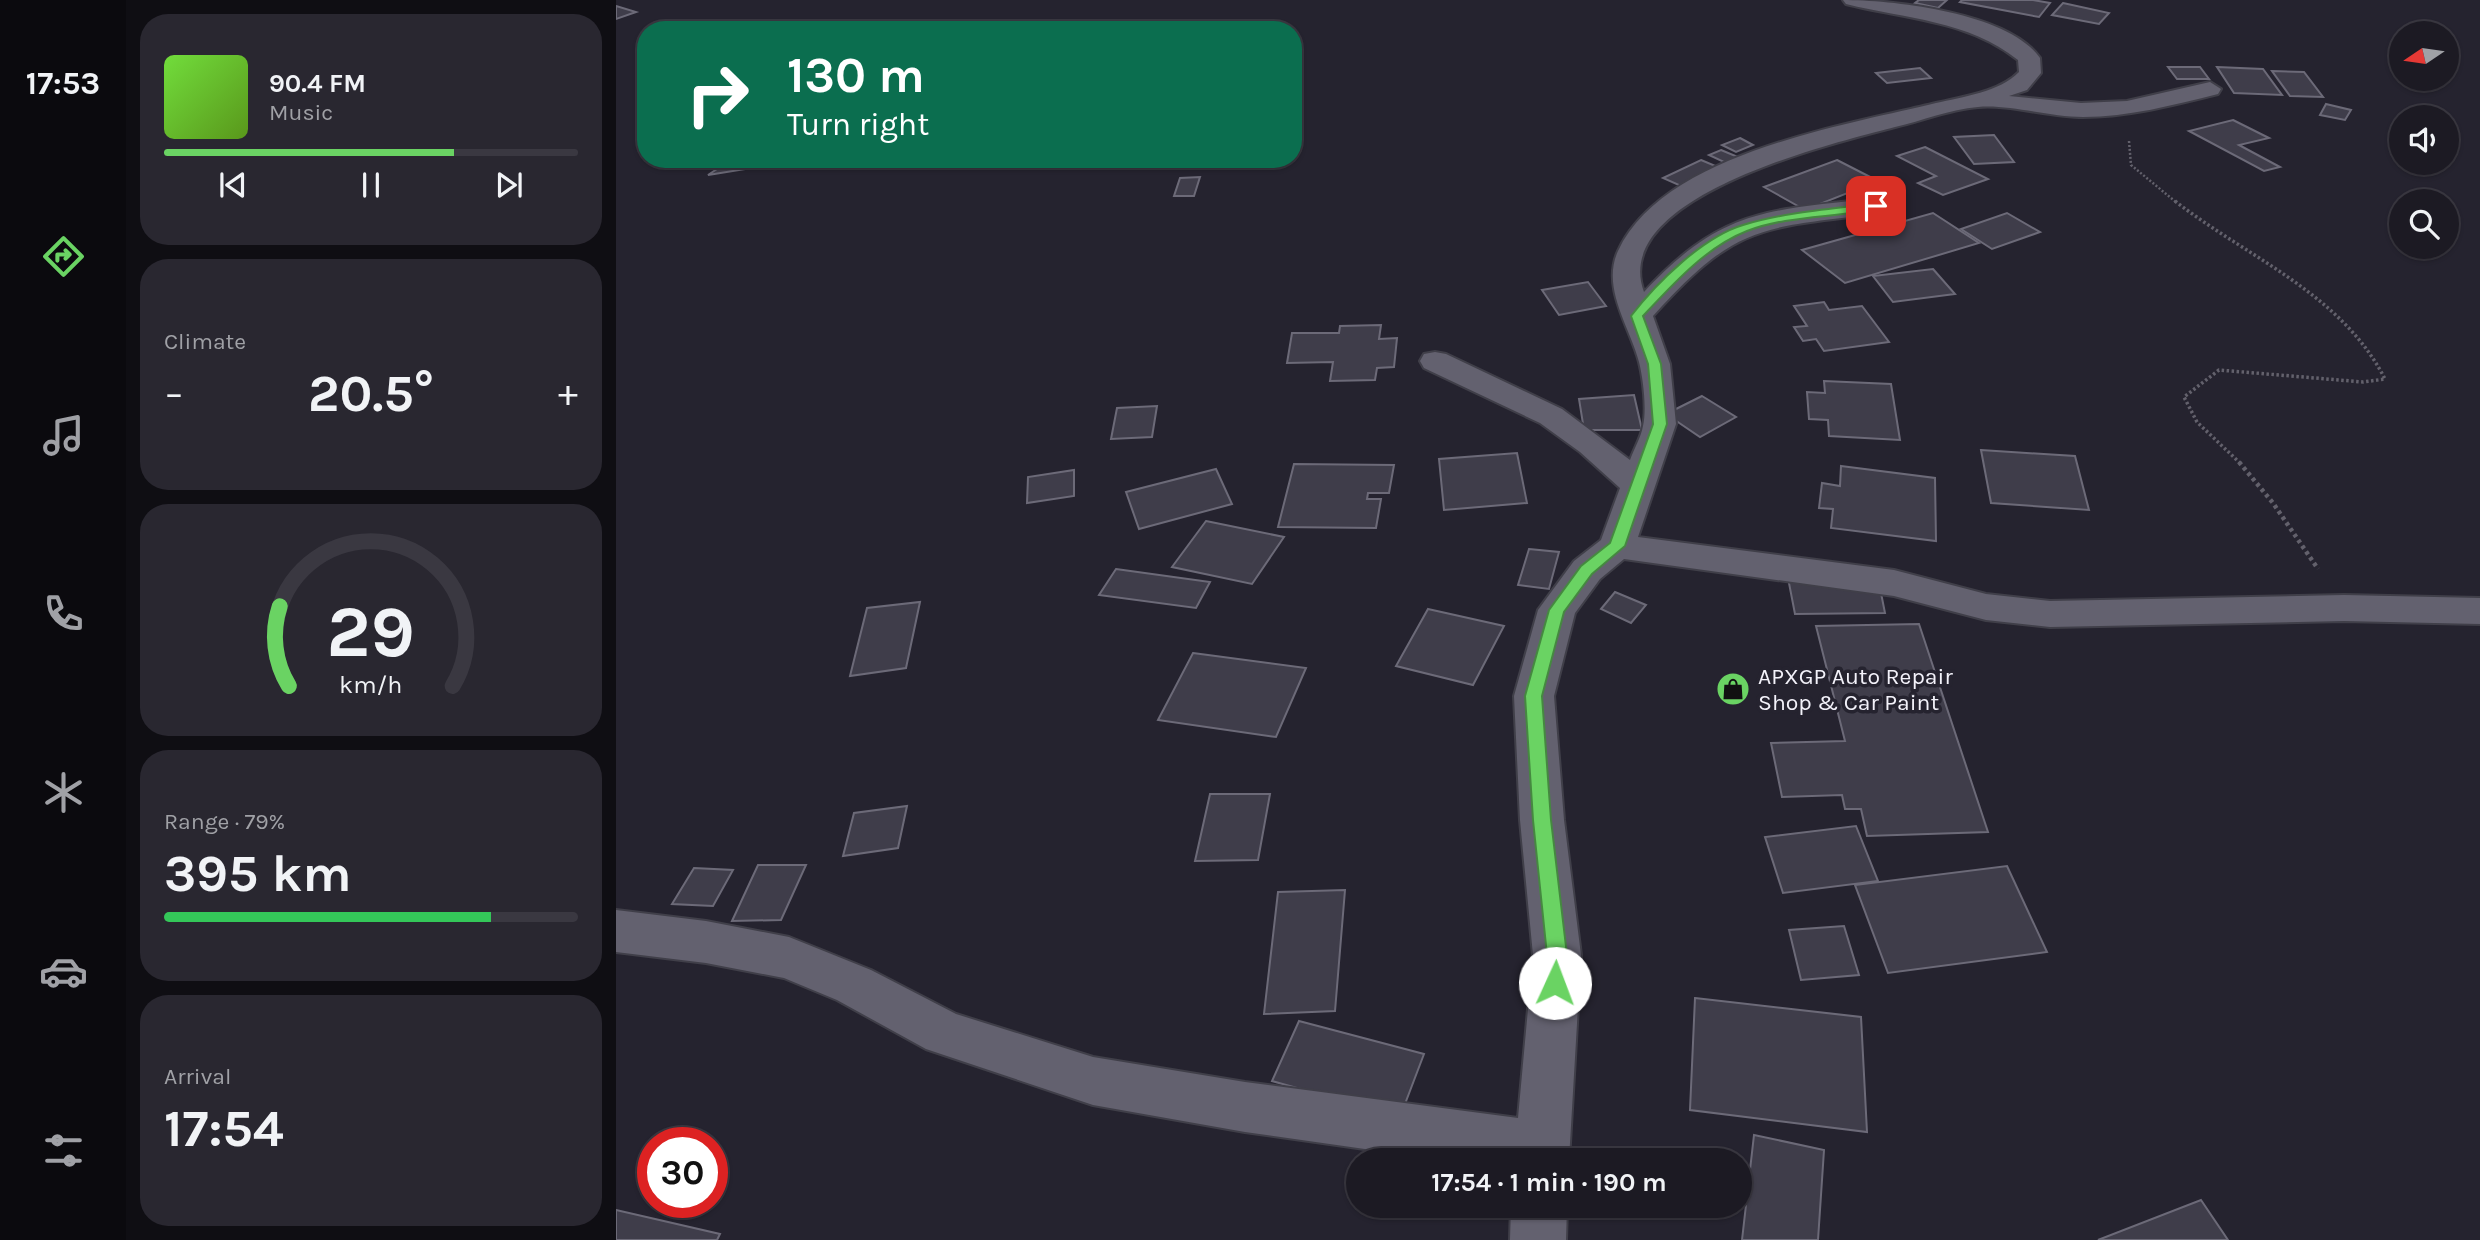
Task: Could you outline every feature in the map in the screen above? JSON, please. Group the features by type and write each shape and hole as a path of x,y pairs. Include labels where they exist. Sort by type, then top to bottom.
{"street":[{"path":"1542,1148 1557,955 1542,820 1534,696 1557,610 1587,570 1617,546 1660,424 1655,364 1625,280 1631,252 1650,223 1684,196 1728,170 1792,146 1977,100 2020,85 2030,73 2029,58 2015,45 1983,31 1928,15 1854,0"},
{"path":"1977,100 2081,110 2127,108 2210,89"},
{"path":"1637,316 1720,239 1745,228 1781,219 1876,206"},
{"path":"1435,361 1551,416 1592,444 1638,485"},
{"path":"1617,546 1894,583 1986,607 2050,614 2344,608 2480,611"},
{"path":"616,931 706,942 789,958 854,985 944,1033 1093,1081 1504,1148"},
{"path":"1538,1240 1539,1218"}],"path":[{"path":"2127,108 2131,165 2199,219 2339,314 2378,360 2385,379 2363,382 2219,370 2184,397 2185,406 2198,424 2264,488 2344,608"}],"building":[{"path":"1919,0 1947,0 1938,8 1915,3"},
{"path":"2033,0 2050,3 2039,17 1960,2"},
{"path":"2063,3 2109,13 2099,24 2052,15"},
{"path":"616,6 636,12 616,19"},
{"path":"2168,67 2200,67 2209,79 2177,79"},
{"path":"2217,67 2263,69 2282,95 2234,93"},
{"path":"1920,68 1931,78 1887,83 1876,73"},
{"path":"2272,71 2304,72 2323,97 2290,96"},
{"path":"2326,104 2351,110 2345,120 2320,115"},
{"path":"2233,120 2269,138 2239,145 2280,167 2264,171 2189,131"},
{"path":"1994,135 2014,162 1974,164 1954,137"},
{"path":"1740,138 1753,145 1736,152 1722,145"},
{"path":"1925,147 1988,179 1943,195 1918,183 1936,176 1897,156"},
{"path":"1721,150 1738,157 1726,163 1709,155"},
{"path":"1701,160 1718,167 1681,186 1663,178"},
{"path":"1837,160 1878,181 1805,210 1764,187"},
{"path":"718,168 751,168 708,175"},
{"path":"1200,177 1194,196 1174,196 1180,178"},
{"path":"1933,213 1979,243 1845,283 1802,250"},
{"path":"2007,213 2040,232 1992,249 1961,229"},
{"path":"1933,269 1955,294 1893,302 1873,276"},
{"path":"1588,282 1606,306 1559,315 1542,290"},
{"path":"1824,302 1829,310 1862,306 1889,342 1824,351 1816,339 1803,341 1794,327 1807,326 1794,306"},
{"path":"1381,325 1379,339 1397,338 1394,367 1377,368 1375,380 1330,381 1333,362 1287,363 1292,333 1339,333 1340,326"},
{"path":"1824,381 1891,384 1900,440 1829,436 1828,420 1809,419 1807,392 1825,393"},
{"path":"1634,395 1642,430 1584,430 1579,399"},
{"path":"1702,396 1736,417 1700,437 1666,414"},
{"path":"1157,406 1152,437 1111,439 1117,408"},
{"path":"1981,450 2075,456 2089,510 1991,503"},
{"path":"1517,453 1527,503 1444,510 1439,459"},
{"path":"1294,464 1394,465 1389,493 1368,493 1367,499 1381,499 1376,528 1278,527"},
{"path":"1841,466 1935,478 1936,541 1831,528 1833,509 1819,508 1822,483 1840,486"},
{"path":"1216,469 1232,504 1139,529 1126,492"},
{"path":"1074,470 1074,496 1027,503 1028,477"},
{"path":"1206,521 1284,537 1252,584 1172,567"},
{"path":"1529,549 1559,552 1549,589 1518,585"},
{"path":"1116,569 1210,582 1196,608 1099,595"},
{"path":"1788,578 1881,593 1885,613 1795,614"},
{"path":"1615,592 1646,605 1631,623 1601,609"},
{"path":"920,602 906,668 850,676 867,608"},
{"path":"1428,609 1504,626 1473,685 1396,666"},
{"path":"1919,624 1988,832 1867,836 1861,809 1845,809 1842,795 1782,797 1771,743 1845,741 1816,626"},
{"path":"1193,653 1306,668 1276,737 1158,720"},
{"path":"1210,794 1270,794 1258,860 1195,861"},
{"path":"907,806 898,848 843,856 854,813"},
{"path":"1856,826 1878,881 1783,893 1765,837"},
{"path":"758,865 806,865 781,920 732,921"},
{"path":"2007,866 2047,952 1888,973 1855,885"},
{"path":"694,868 733,870 713,906 672,904"},
{"path":"1345,890 1335,1011 1264,1014 1278,892"},
{"path":"1844,926 1859,975 1801,980 1789,930"},
{"path":"1695,998 1861,1017 1867,1132 1690,1110"},
{"path":"1299,1021 1424,1054 1400,1117 1272,1081"},
{"path":"1754,1135 1824,1150 1818,1240 1742,1240 1745,1218 1752,1218"},
{"path":"2201,1200 2228,1240 2098,1240"},
{"path":"616,1210 637,1215 637,1218 651,1218 720,1234 717,1240 616,1240"}],"place":[{"name":"APXGP Auto Repair Shop & Car Paint","path":"1733,689"}],"route":[{"path":"1555,983 1557,955 1542,820 1534,696 1557,610 1587,570 1617,546 1660,424 1655,364 1637,316 1671,280 1720,239 1745,228 1781,219 1876,206"}]}
